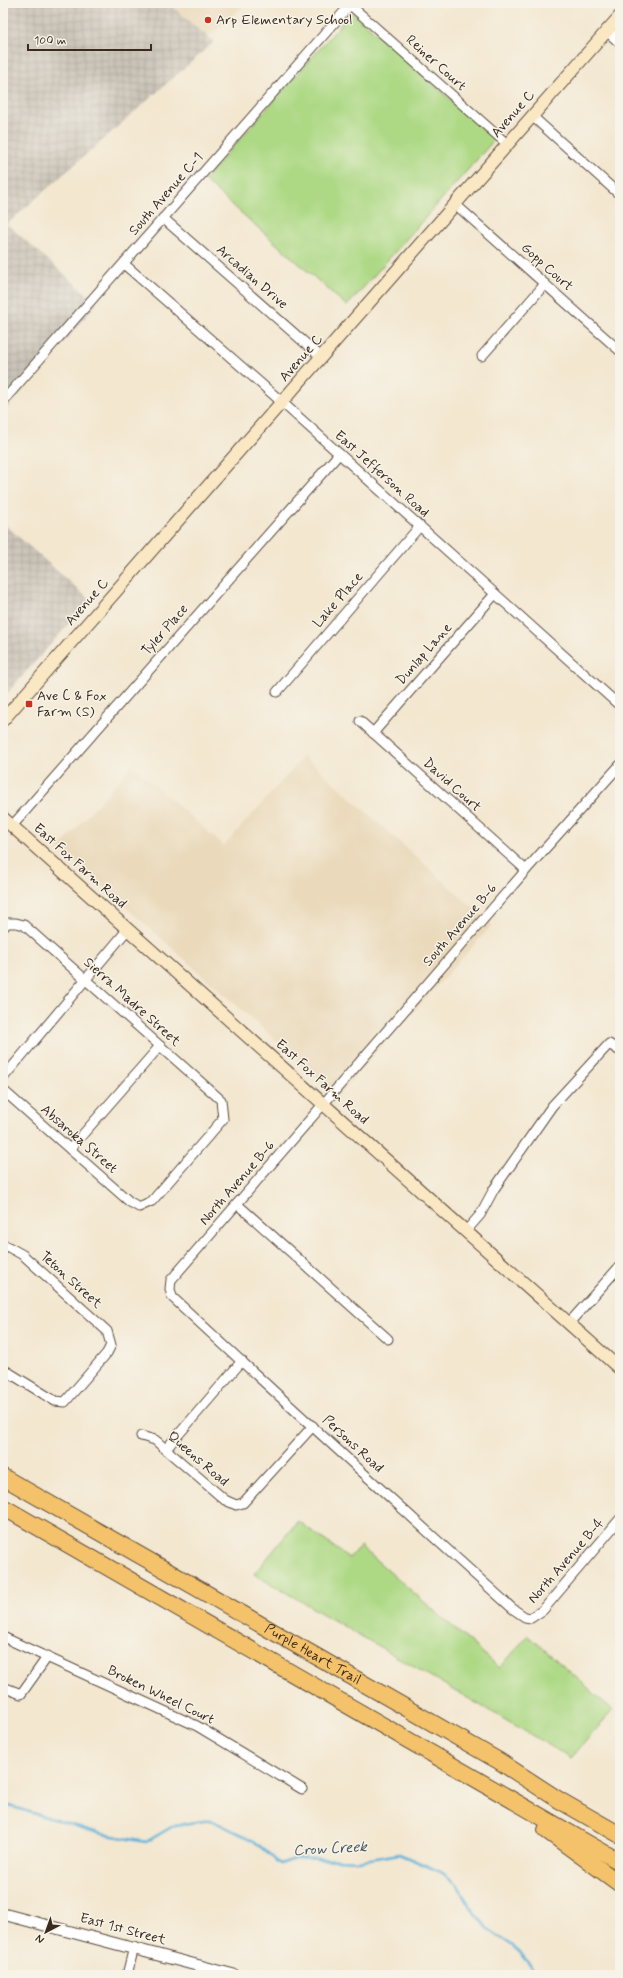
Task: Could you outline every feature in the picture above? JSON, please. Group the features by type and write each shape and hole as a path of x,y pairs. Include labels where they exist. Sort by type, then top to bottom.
{"highway":[{"name":"Purple Heart Trail","path":"3,1477 499,1761 559,1800 620,1835"},
{"name":"Purple Heart Trail","path":"3,1506 436,1758 620,1862"},
{"path":"436,1758 535,1822 620,1884"},
{"path":"559,1800 620,1828"}],"main road":[{"name":"Avenue C","path":"3,720 506,144 620,16"},
{"name":"East Fox Farm Road","path":"7,822 620,1369"}],"street":[{"name":"Reiner Court","path":"349,4 506,144"},
{"name":"South Avenue C-1","path":"3,401 124,264 349,4"},
{"path":"608,30 620,42"},
{"path":"532,116 620,195"},
{"name":"Gopp Court","path":"455,204 620,351"},
{"name":"Arcadian Drive","path":"163,218 321,357"},
{"name":"East Jefferson Road","path":"124,264 282,402 620,706"},
{"path":"482,356 545,284"},
{"name":"Tyler Place","path":"7,822 339,454"},
{"name":"Lake Place","path":"276,692 420,526"},
{"name":"Dunlap Lane","path":"373,733 495,594"},
{"name":"David Court","path":"360,721 526,870"},
{"name":"South Avenue B-6","path":"324,1104 526,870 620,765"},
{"name":"Sierra Madre Street","path":"3,928 7,923 24,925 221,1100 224,1110 223,1119 152,1201 139,1206"},
{"path":"3,1078 128,929"},
{"path":"466,1231 480,1215 494,1189 552,1106 609,1044 620,1051"},
{"path":"70,1149 160,1046"},
{"name":"Absaroka Street","path":"3,1090 130,1202 139,1206"},
{"name":"North Avenue B-6","path":"171,1280 324,1104"},
{"path":"237,1204 388,1339"},
{"name":"Teton Street","path":"3,1244 23,1255 107,1332 111,1345 107,1353 65,1402 55,1401 3,1369"},
{"path":"569,1323 620,1266"},
{"name":"Persons Road","path":"171,1280 170,1290 172,1297 513,1609 525,1617 531,1618"},
{"path":"166,1449 242,1361"},
{"name":"Queens Road","path":"141,1436 155,1440 225,1500 236,1505 243,1503 314,1426"},
{"name":"North Avenue B-4","path":"531,1618 543,1610 620,1519"},
{"name":"Broken Wheel Court","path":"3,1637 48,1656 197,1726 302,1789"},
{"path":"3,1687 21,1694 48,1656"},
{"name":"East 1st Street","path":"4,1916 134,1947 234,1975"},
{"path":"127,1975 134,1947"}],"shaded area":[{"path":"3,3 168,3 214,42 7,224 97,303 3,413"},
{"name":"Arp Elementary School","path":"168,3 247,3 208,37"},
{"path":"3,523 90,600 3,698"},
{"path":"304,756 492,925 338,1095 59,848 132,765 224,846"}],"green space":[{"path":"352,12 495,139 347,306 204,180"},
{"path":"298,1521 349,1558 360,1546 500,1668 528,1635 613,1710 571,1758 254,1574"}],"waterway":[{"name":"Crow Creek","path":"3,1804 102,1834 146,1842 175,1825 211,1820 254,1841 280,1864 298,1858 359,1861 399,1854 441,1872 457,1884 468,1903 488,1929 513,1946 530,1965 534,1975"}],"place":[{"name":"Arp Elementary School","path":"208,20"},
{"name":"Ave C & Fox Farm (S)","path":"29,704"}]}
